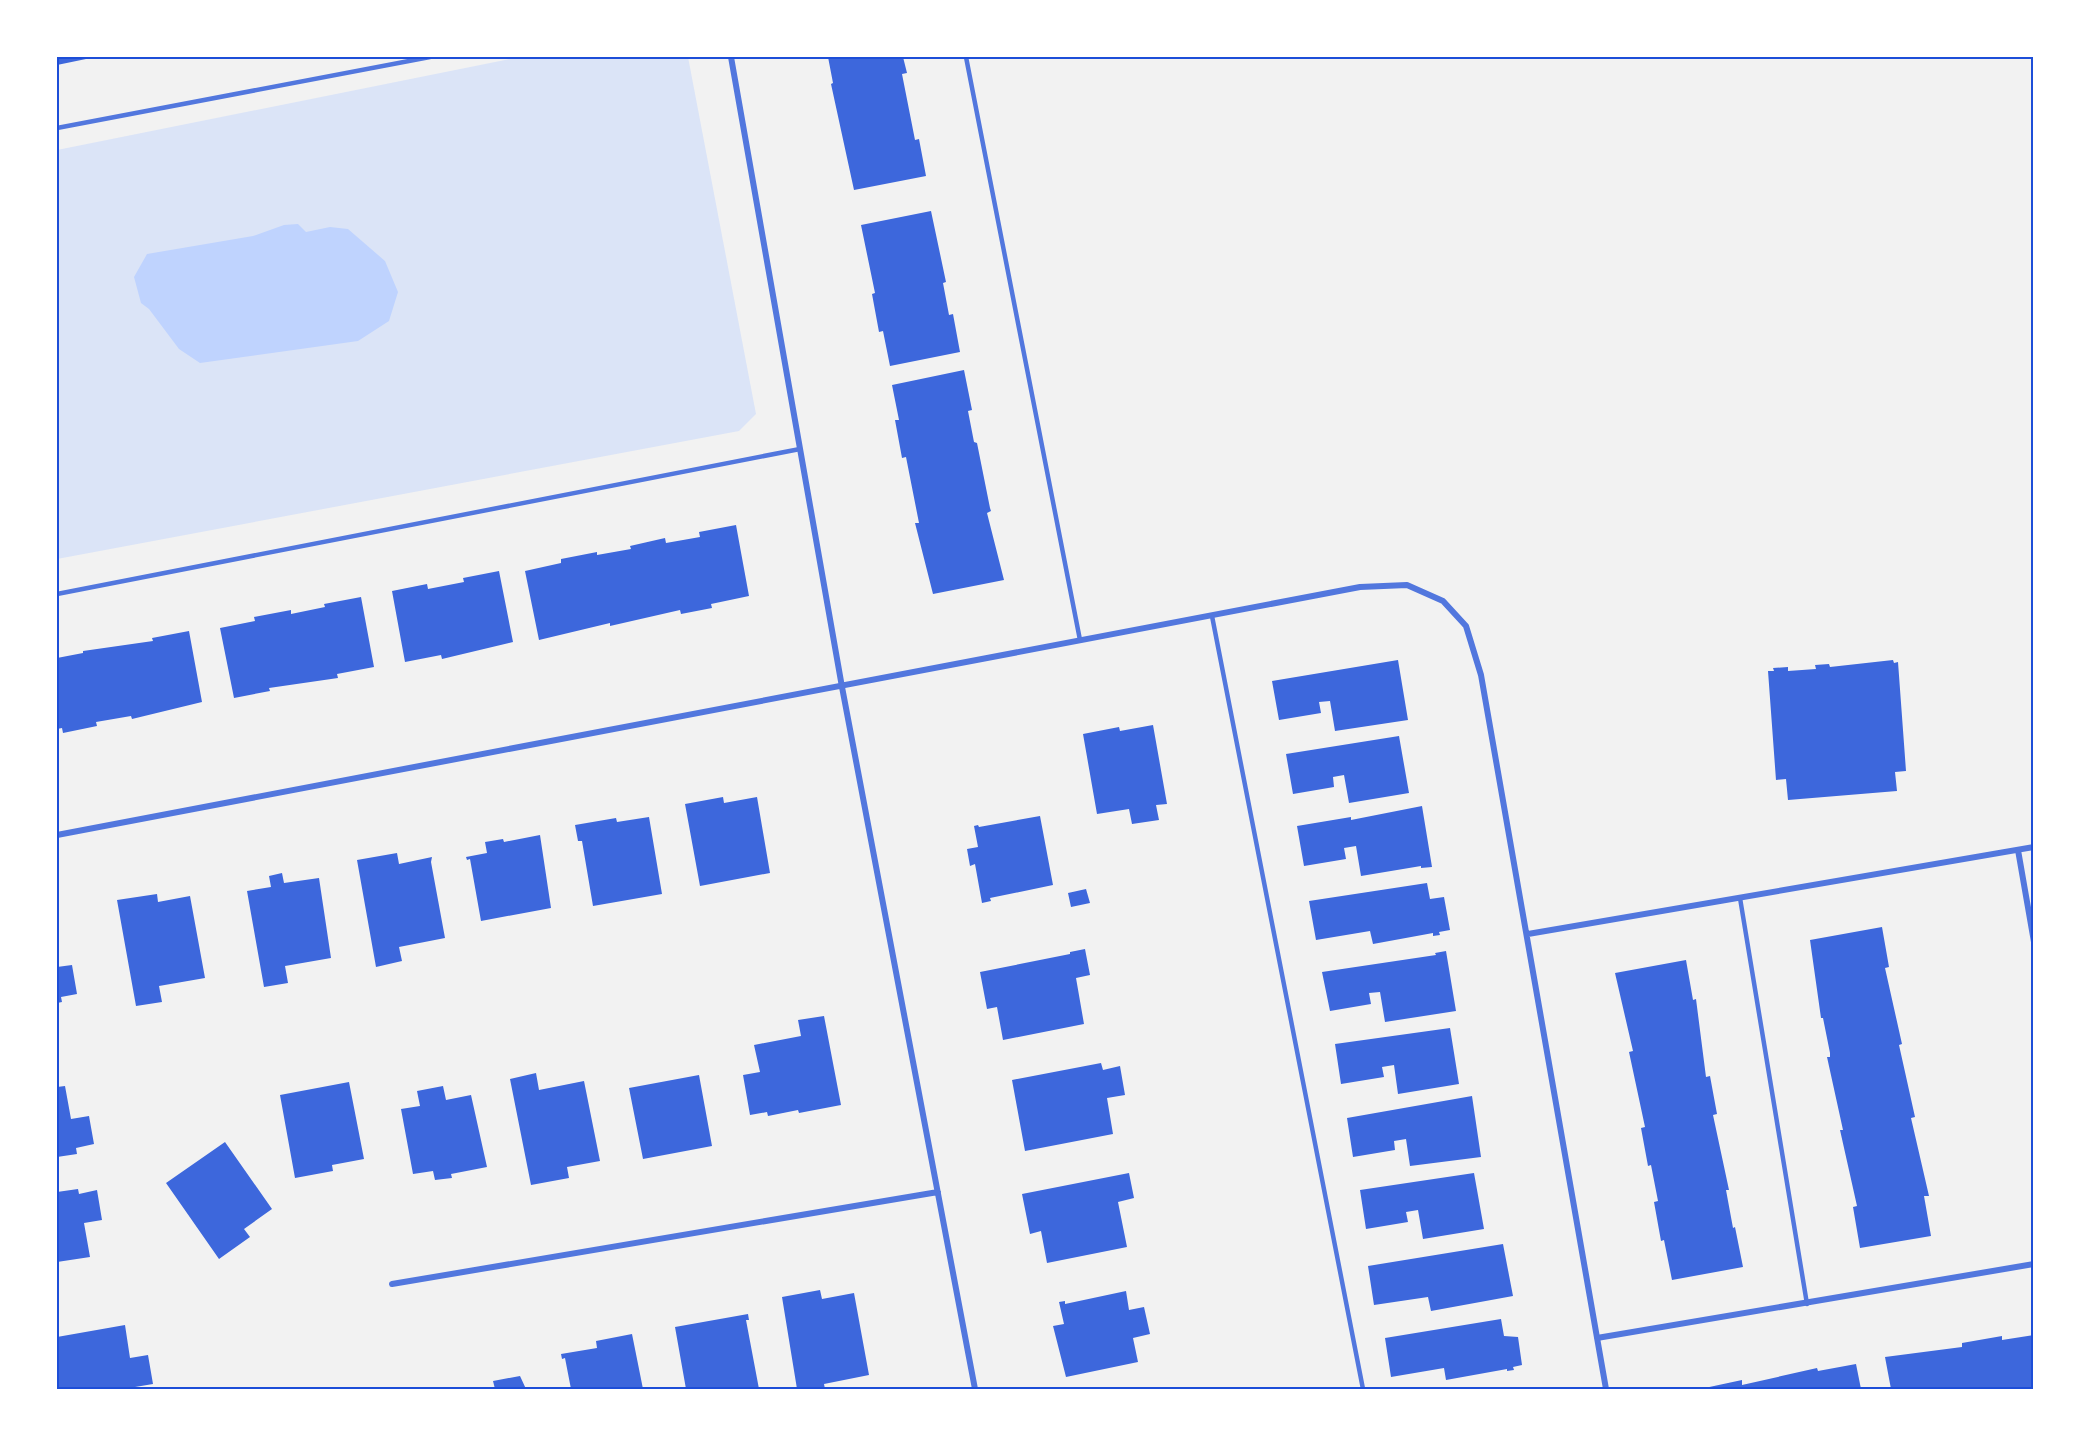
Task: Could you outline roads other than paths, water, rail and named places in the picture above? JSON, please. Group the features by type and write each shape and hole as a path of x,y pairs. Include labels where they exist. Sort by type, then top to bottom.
{"street":[{"path":"731,57 842,687 975,1389"},
{"path":"57,834 1360,587 1407,585 1443,601 1466,626 1480,675 1606,1389"},
{"path":"1527,934 2034,847"},
{"path":"2018,850 2034,942"},
{"path":"392,1284 938,1192"},
{"path":"1597,1338 2034,1264"}],"lane":[{"path":"57,128 430,57"},
{"path":"966,57 1080,640"},
{"path":"57,594 800,449"},
{"path":"1212,615 1363,1389"},
{"path":"1740,898 1808,1304"}],"water":[{"path":"298,224 306,232 330,227 348,229 385,261 398,292 389,321 358,341 200,363 179,349 149,309 141,303 134,277 147,254 253,236 284,225"}]}
